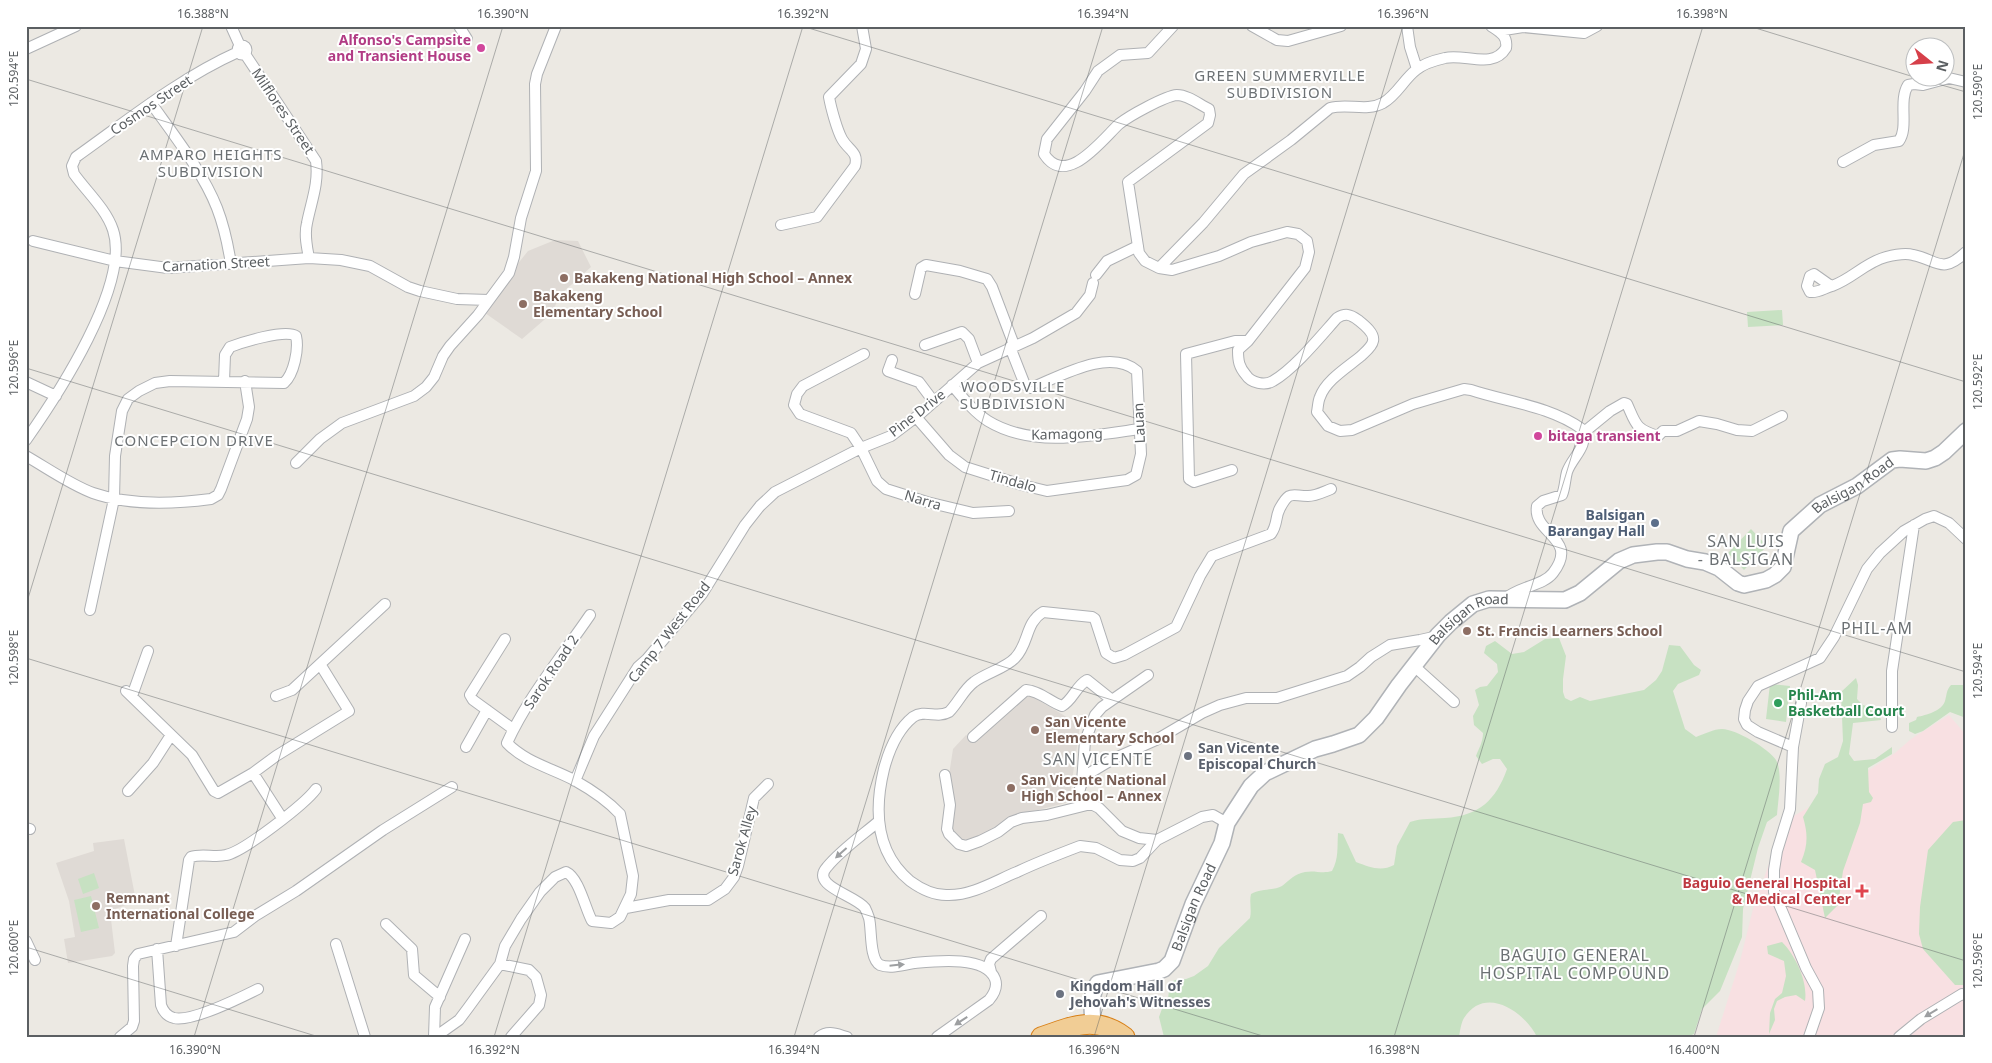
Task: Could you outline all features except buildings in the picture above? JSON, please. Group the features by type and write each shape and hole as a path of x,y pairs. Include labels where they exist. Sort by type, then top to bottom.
{"highway":[{"path":"1041,1037 1060,1030 1093,1023 1106,1026 1125,1037"}],"street":[{"path":"26,49 76,26"},
{"name":"Milflores Street","path":"231,26 241,51 316,162 316,190 306,232 309,258"},
{"path":"459,26 467,39"},
{"path":"296,463 320,439 342,423 414,396 426,388 450,346 478,315 512,267 521,218 536,171 535,84 537,74 556,26"},
{"path":"781,225 817,217 855,166 854,153 842,140 829,97 861,64 866,49 862,26"},
{"path":"1172,26 1148,53 1120,55 1098,71 1085,91 1047,139 1044,154 1049,163 1059,167 1071,166 1095,148 1121,123 1166,97 1184,96 1209,109 1208,123 1128,182 1139,253 1145,261 1159,268 1176,270 1219,256 1251,242 1287,232 1298,234 1307,241 1309,252 1305,268 1248,342 1238,350 1239,367 1248,378 1261,383 1272,382 1344,314 1352,316 1368,329 1373,338 1370,346 1331,382 1320,396 1317,412 1328,426 1340,431 1366,425 1413,404 1464,389 1504,398 1552,413 1582,429 1582,447 1568,470 1562,494 1543,501 1536,506 1539,522 1560,545 1561,555 1557,567 1547,580 1520,588 1502,600"},
{"path":"1252,26 1277,40 1288,41 1341,26"},
{"path":"1407,26 1410,46 1417,69"},
{"path":"1494,28 1523,27 1584,33 1597,26"},
{"path":"1159,268 1203,223 1244,174 1291,140 1330,108 1337,106 1369,107 1382,104 1417,69 1443,58 1455,56 1490,60 1498,57 1504,51 1506,44 1503,34 1494,28"},
{"name":"Cosmos Street","path":"115,261 113,231 102,210 74,174 72,166 76,157 151,103 241,51"},
{"path":"1843,162 1874,144 1898,140 1902,131 1903,102 1908,85 1923,85 1949,78 1966,82"},
{"path":"151,103 179,143 217,207 226,234 232,264"},
{"name":"Carnation Street","path":"33,240 115,261 168,268 309,258 341,260 370,266 408,287 420,291 457,299 489,300"},
{"name":"Pine Drive","path":"775,492 861,448 891,436 934,402 978,363 1033,338 1076,313 1090,295 1094,279 1107,261 1138,246"},
{"path":"1831,286 1848,279 1871,263 1884,258 1912,254 1939,265 1945,265 1960,258 1966,252"},
{"path":"26,440 56,396 99,317 115,261"},
{"path":"915,294 921,268 926,265 960,270 987,279 992,287 1012,346"},
{"path":"925,345 962,332 969,339 978,363"},
{"path":"90,610 114,499 115,456 122,411 128,400 139,391 154,383 170,381 224,381 245,381 280,384 288,378 297,338 292,333 230,347 225,355 224,381"},
{"path":"1232,470 1194,482 1189,479 1186,354 1235,342 1248,342"},
{"name":"Lauan","path":"1012,346 1025,385 1031,388 1082,367 1113,363 1132,367 1137,371 1140,463 1136,475 1131,478"},
{"name":"Narra","path":"864,354 803,386 797,394 794,405 800,414 852,433 877,481 886,489 927,502 973,513 1009,511"},
{"path":"892,360 888,372 919,382 934,402"},
{"path":"26,456 92,492 114,499 147,502 192,502 211,499 218,495 247,419 248,406 245,381"},
{"path":"26,382 56,396"},
{"name":"Kamagong","path":"952,385 972,408 987,420 1005,430 1033,437 1086,436 1139,429"},
{"path":"1583,434 1610,411 1624,404 1626,404 1640,430 1658,436 1663,431 1677,431 1699,421 1737,430 1752,431 1782,416"},
{"name":"Tindalo","path":"916,417 949,455 965,467 1022,485 1047,491 1131,478"},
{"name":"Balsigan Road","path":"1093,1023 1093,996 1098,983 1159,971 1164,969 1172,960 1193,904 1218,853 1226,823 1251,786 1265,773 1315,749 1359,735 1376,718 1438,635 1473,604 1489,599 1565,600 1580,593 1619,561 1633,555 1657,552 1667,552 1686,559 1705,562 1719,568 1738,584 1744,585 1766,580 1783,567 1791,531 1820,506 1857,486 1892,460 1926,461 1935,458 1944,452 1966,430"},
{"path":"1226,823 1219,817 1208,814 1157,840 1140,858 1133,861 1120,860 1096,848 1080,846 976,890 948,895 933,893 916,885 894,865 885,848 878,822 878,794 888,752 897,735 913,718 920,714 944,715 949,712 974,682 1015,659 1036,616 1043,612 1092,616 1106,653 1114,658 1124,655 1179,624 1200,576 1212,556 1271,534 1276,527 1278,511 1286,498 1293,494 1308,496 1331,489"},
{"name":"Camp 7 West Road","path":"575,780 594,736 638,667 702,594 745,525 760,506 775,492"},
{"path":"1793,747 1758,732 1747,725 1744,719 1748,701 1758,686 1820,658 1834,637 1867,568 1890,543 1914,525 1934,516 1940,518 1966,539"},
{"path":"1892,727 1892,671 1914,525"},
{"path":"276,696 292,690 385,604"},
{"name":"Sarok Road 2","path":"513,729 590,615"},
{"path":"1082,782 1088,774 1113,759 1156,740 1220,705 1246,698 1278,698 1347,676 1390,645 1438,635"},
{"path":"435,1037 459,1020 500,964 505,946 521,918 540,892 555,877 566,872 576,881 592,921 611,924 620,918 631,894 633,876 620,814 575,780 525,758 515,751 507,742 513,729 473,700 470,694 504,639"},
{"path":"148,651 129,694 200,765 216,792 219,793 349,711 320,664"},
{"path":"1414,666 1454,702"},
{"path":"1148,675 1102,707 1089,726 1084,741 1082,782 1079,792 1081,799 1099,808 1122,831 1140,838 1157,840"},
{"path":"973,736 1026,690 1038,693 1054,704 1062,706 1068,703 1082,682 1086,680 1112,700"},
{"path":"1801,703 1793,747 1790,808 1777,851 1774,870 1774,892 1806,968 1818,990 1819,1008 1809,1037"},
{"path":"466,747 487,710"},
{"path":"128,791 152,763 171,735"},
{"path":"253,773 282,818"},
{"path":"945,775 950,805 949,834 959,844 966,846 998,832 1011,822 1022,818 1047,815 1091,804"},
{"name":"Sarok Alley","path":"626,908 676,899 708,900 725,889 734,878 738,866 754,798 768,784"},
{"path":"120,1037 132,1026 134,1021 134,957 141,952 234,932 383,830 452,787"},
{"path":"176,946 190,858 196,855 208,857 233,854 306,801 316,789"},
{"path":"878,822 833,860 822,876 831,888 843,893 864,908 869,918 874,959 881,965 891,966 939,961 960,961 978,965 991,972"},
{"path":"937,1037 989,1000 994,992 996,983 989,964 991,959 1041,916"},
{"path":"386,924 412,949 414,976 440,997"},
{"path":"435,1037 435,1007 465,939"},
{"path":"26,941 35,960"},
{"path":"336,944 365,1037"},
{"path":"157,949 161,1005 163,1011 171,1017 181,1018 199,1014 258,989"},
{"path":"500,964 529,970 536,977 541,995 539,1005 511,1037"},
{"path":"1899,1037 1921,1019 1962,994 1966,995"},
{"path":"819,1037 833,1032 847,1037"}],"shaded area":[{"name":"Bakakeng Elementary School","path":"555,240 578,241 591,267 561,294 551,314 522,339 485,313 512,271 528,251"},
{"name":"San Vicente National High School – Annex","path":"1028,694 1080,725 1069,802 1010,817 998,828 967,842 960,839 954,834 951,823 949,775 953,749 966,735 976,741"},
{"name":"Baguio General Hospital & Medical Center","path":"1949,715 1966,735 1966,1037 1716,1037 1740,961 1753,909 1781,830 1792,817 1845,786 1895,753 1911,739"},
{"name":"Remnant International College","path":"124,839 136,901 110,911 115,953 112,956 68,963 64,939 75,937 69,901 56,863 94,851 93,843"}],"green space":[{"path":"1782,310 1783,325 1748,327 1747,312"},
{"path":"1751,529 1767,546 1744,570 1728,553"},
{"path":"1559,638 1566,656 1563,692 1565,698 1571,701 1580,697 1590,701 1644,690 1656,680 1662,671 1669,645 1680,646 1694,665 1701,670 1699,675 1678,684 1673,691 1685,729 1696,737 1719,729 1735,732 1752,740 1767,751 1776,760 1778,765 1780,787 1777,815 1767,822 1758,848 1743,909 1742,937 1720,991 1702,1009 1694,1034 1687,1037 1537,1037 1531,1027 1514,1011 1504,1005 1482,1003 1473,1008 1464,1018 1459,1037 1164,1037 1159,1017 1163,1006 1168,1000 1169,990 1173,981 1194,976 1208,966 1219,948 1250,918 1251,894 1278,888 1301,873 1332,871 1337,857 1338,833 1343,834 1356,862 1375,868 1389,867 1394,865 1397,846 1410,822 1423,819 1457,817 1477,810 1492,798 1503,780 1507,769 1500,759 1493,759 1482,764 1476,756 1482,742 1483,733 1474,725 1473,716 1479,705 1475,690 1487,686 1498,672 1497,664 1484,653 1486,646 1495,641 1512,654 1524,652 1545,639"},
{"path":"1856,678 1858,685 1857,699 1863,705 1878,710 1881,720 1853,723 1849,754 1854,761 1875,759 1892,747 1892,754 1868,768 1869,792 1873,798 1871,802 1863,804 1860,823 1843,871 1838,905 1825,918 1815,870 1801,862 1806,840 1803,817 1818,793 1819,779 1825,764 1838,757 1843,741 1841,692"},
{"name":"Phil-Am Basketball Court","path":"1770,684 1790,686 1786,722 1766,719"},
{"path":"1951,685 1966,685 1966,718 1950,712 1923,731 1915,734 1909,731 1909,723 1916,720 1917,717 1933,712 1941,707"},
{"path":"1966,820 1966,985 1955,985 1923,949 1919,934 1920,907 1928,850 1953,822"},
{"path":"94,873 99,888 83,894 78,879"},
{"path":"91,896 99,928 81,932 74,900"},
{"path":"1782,942 1792,954 1800,970 1805,986 1805,1001 1796,995 1777,1001 1774,1009 1775,1020 1769,1034 1770,1013 1775,999 1782,993 1786,976 1784,961 1768,954 1767,946"}],"place":[{"name":"Alfonso's Campsite and Transient House","path":"481,48"},
{"name":"Bakakeng National High School – Annex","path":"564,278"},
{"name":"Bakakeng Elementary School","path":"523,304"},
{"name":"bitaga transient","path":"1538,436"},
{"name":"Balsigan Barangay Hall","path":"1655,523"},
{"name":"St. Francis Learners School","path":"1467,631"},
{"name":"Phil-Am Basketball Court","path":"1778,703"},
{"name":"San Vicente Elementary School","path":"1035,730"},
{"name":"San Vicente Episcopal Church","path":"1188,756"},
{"name":"San Vicente National High School – Annex","path":"1011,788"},
{"name":"Baguio General Hospital & Medical Center","path":"1862,891"},
{"name":"Remnant International College","path":"96,906"},
{"name":"Kingdom Hall of Jehovah's Witnesses","path":"1060,994"}],"district":[{"name":"GREEN SUMMERVILLE SUBDIVISION","path":"1280,84"},
{"name":"AMPARO HEIGHTS SUBDIVISION","path":"211,164"},
{"name":"WOODSVILLE SUBDIVISION","path":"1013,396"},
{"name":"CONCEPCION DRIVE","path":"194,441"},
{"name":"SAN LUIS - BALSIGAN","path":"1746,550"},
{"name":"PHIL-AM","path":"1877,628"},
{"name":"SAN VICENTE","path":"1098,759"},
{"name":"BAGUIO GENERAL HOSPITAL COMPOUND","path":"1575,964"}]}
